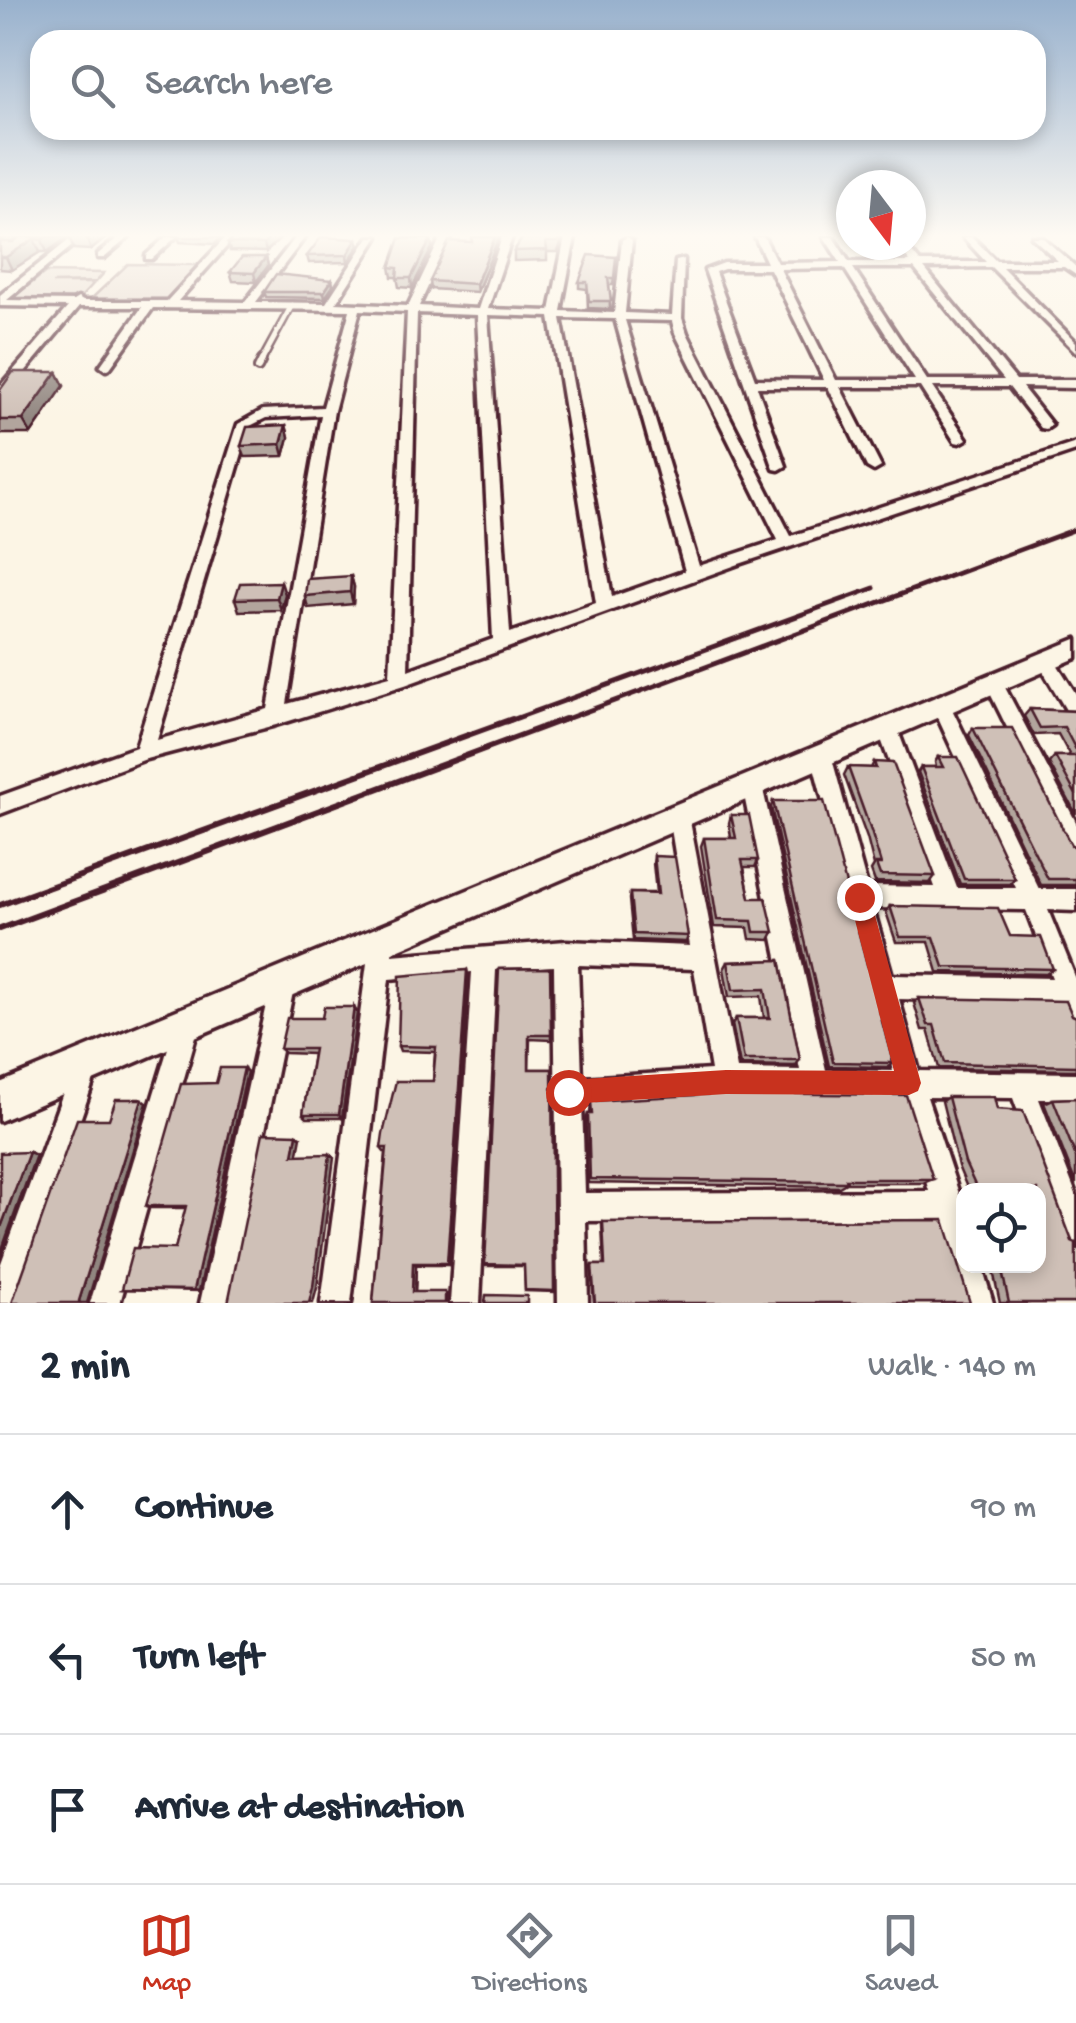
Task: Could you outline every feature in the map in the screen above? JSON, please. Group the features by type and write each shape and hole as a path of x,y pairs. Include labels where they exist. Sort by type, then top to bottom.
{"street":[{"path":"170,303 175,298"},
{"path":"248,304 253,298"},
{"path":"328,306 333,298"},
{"path":"399,680 412,309 417,298"},
{"path":"487,298 482,312 502,642"},
{"path":"558,298 555,314 605,605"},
{"path":"621,298 619,316 694,575"},
{"path":"677,298 676,318 708,394 787,543"},
{"path":"717,298 780,466"},
{"path":"791,298 874,467"},
{"path":"868,298 960,439"},
{"path":"943,298 1046,425"},
{"path":"1026,298 1076,349"},
{"path":"0,394 78,301"},
{"path":"0,302 292,305 676,318"},
{"path":"106,366 150,302"},
{"path":"276,718 328,411 356,307"},
{"path":"750,383 1076,384"},
{"path":"144,752 244,424 263,414 328,411"},
{"path":"0,805 144,752 276,718 399,680 605,605 1076,447"},
{"path":"0,1102 283,982 381,954 678,816 1076,648"},
{"path":"1046,661 1076,710"},
{"path":"994,682 1076,843"},
{"path":"883,987 1072,1000 1033,900 941,705"},
{"path":"887,728 950,898"},
{"path":"821,756 909,1083 956,1230"},
{"path":"752,785 816,1082"},
{"path":"678,816 726,1082"},
{"path":"859,897 1076,900"},
{"path":"381,954 705,958"},
{"path":"336,1303 381,954"},
{"path":"566,954 573,1303"},
{"path":"465,1303 485,958"},
{"path":"214,1303 283,982"},
{"path":"105,1303 188,1022"},
{"path":"2,1303 86,1066"},
{"path":"568,1092 726,1082 1076,1086"},
{"path":"1020,1085 1076,1232"},
{"path":"571,1207 948,1206"},
{"path":"969,1273 978,1303"}],"lane":[{"path":"258,368 292,305"}],"shaded area":[{"path":"92,298 168,298 167,299"}],"building":[{"path":"589,298 611,298 611,301 589,301"},
{"path":"13,372 57,372 23,420 0,420 0,390"},
{"path":"286,425 281,444 241,446 247,427"},
{"path":"351,576 350,592 305,596 307,579"},
{"path":"281,582 277,598 235,599 240,583"},
{"path":"1030,709 1076,711 1076,750 1064,727 1040,728"},
{"path":"973,728 1012,728 1071,845 1076,847 1076,879 1048,879"},
{"path":"1055,756 1076,756 1076,795"},
{"path":"938,757 958,757 1015,879 964,879 921,767 943,767"},
{"path":"874,762 893,763 935,876 880,875 876,864 881,864 848,767 876,768"},
{"path":"773,801 824,801 893,1063 833,1062"},
{"path":"731,815 749,815 758,860 742,860 750,898 766,898 774,932 754,932 752,921 717,920 704,838 736,838"},
{"path":"654,856 675,857 688,936 634,934 630,893 658,894"},
{"path":"890,906 998,908 1010,936 1041,937 1053,969 944,967 934,937 900,937"},
{"path":"780,960 800,1060 744,1060 736,1018 770,1018 765,989 733,990 728,962"},
{"path":"550,968 551,1035 529,1035 529,1069 552,1069 554,1291 525,1290 524,1265 485,1264 499,969"},
{"path":"467,970 447,1263 413,1263 412,1292 445,1292 445,1303 373,1303 387,1148 381,1148 396,1081 433,1081 436,1047 398,1046 400,976"},
{"path":"919,998 1066,1001 1076,1017 1076,1066 945,1063 934,1025 928,1025"},
{"path":"324,1007 354,1007 339,1114 303,1114 314,1049 280,1049 287,1018 322,1018"},
{"path":"220,1068 244,1068 194,1290 122,1289 133,1248 175,1249 186,1206 146,1206 181,1084 216,1083"},
{"path":"731,1093 906,1095 933,1179 590,1179 591,1101"},
{"path":"948,1097 994,1097 997,1109 1023,1111 1076,1243 1076,1303 1009,1303 1003,1273 1046,1273 1046,1183 974,1183"},
{"path":"1076,1098 1076,1157 1053,1099"},
{"path":"116,1099 142,1099 80,1303 12,1303 77,1119 109,1119"},
{"path":"263,1133 297,1134 293,1155 330,1154 309,1303 228,1303"},
{"path":"29,1152 0,1230 0,1153"},
{"path":"944,1220 956,1258 956,1273 961,1273 970,1303 595,1303 592,1265 605,1265 603,1222"},
{"path":"486,1295 527,1296 527,1303 485,1303"}],"railway":[{"path":"558,722 1076,529"},
{"path":"506,722 874,588"},
{"path":"0,905 512,719"},
{"path":"0,929 565,719"}],"route":[{"path":"568,1092 726,1082 909,1083 859,897"}]}
